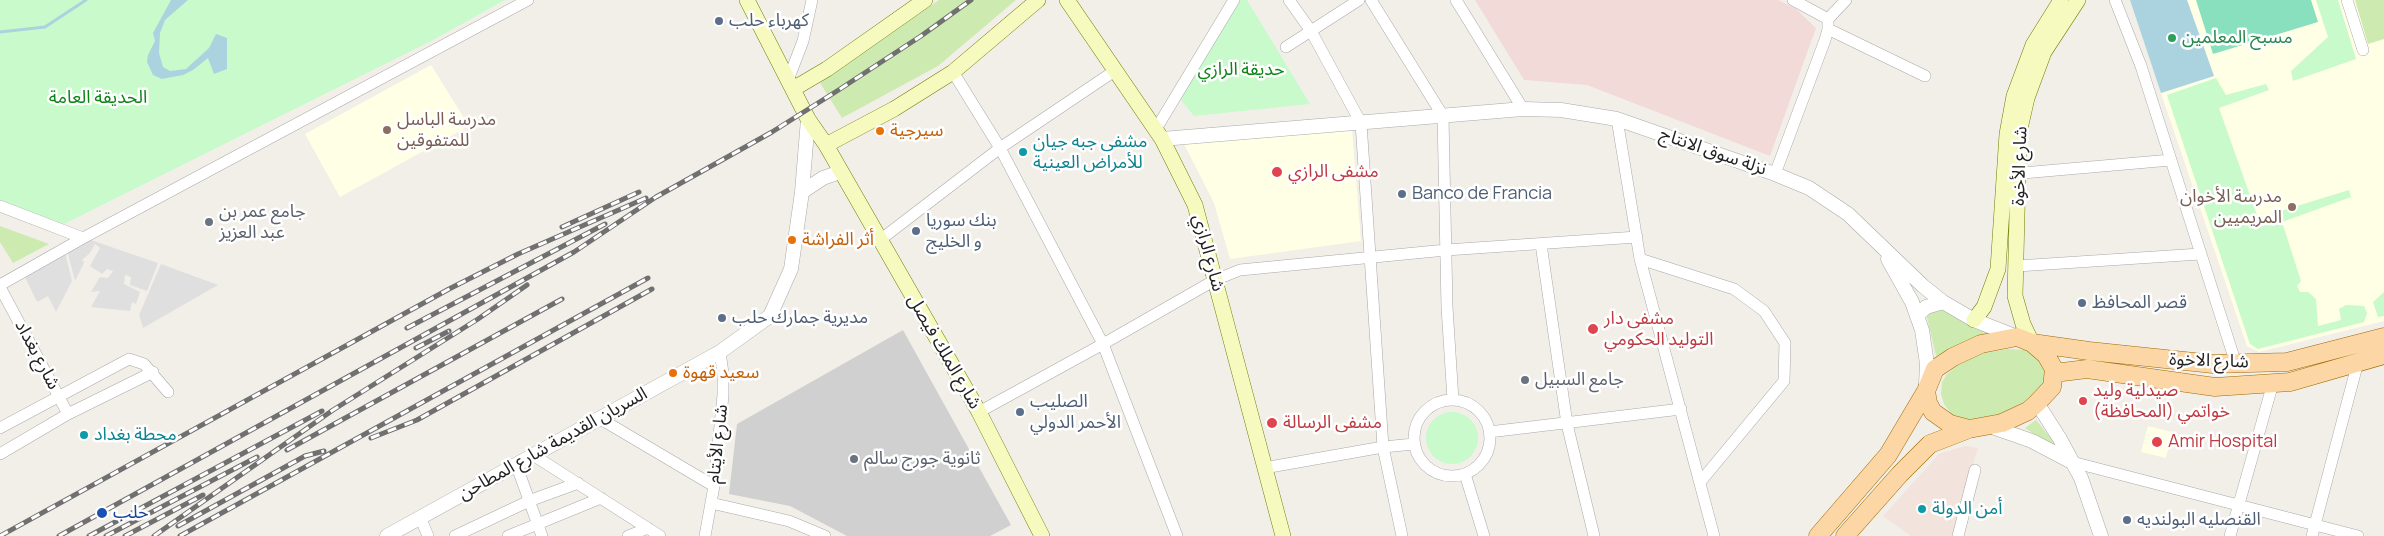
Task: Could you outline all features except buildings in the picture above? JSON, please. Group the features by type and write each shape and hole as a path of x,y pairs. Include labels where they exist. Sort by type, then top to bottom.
{"main road":[{"name":"شارع الملك فيصل","path":"747,0 808,119 826,144 840,172 979,412 1042,536"},
{"path":"790,85 827,69 925,0"},
{"path":"826,144 901,105 953,72 1038,0"},
{"name":"شارع الرازي","path":"1067,0 1159,134 1195,205 1283,536"},
{"name":"شارع الأخوة","path":"2024,340 2023,324 2015,296 2017,266 2012,174 2007,134 2014,96 2033,45 2062,0"},
{"name":"شارع الأخوة","path":"1974,320 1984,307 1998,269 2012,174 2027,98 2044,52 2078,0"},
{"name":"شارع الاخوة","path":"2024,340 2088,351 2213,364 2236,364 2287,362 2384,337"},
{"path":"1818,536 1888,455 1926,391 1936,369 1953,357 1981,344 2024,340 2046,355 2054,369 2052,387 2037,403 2028,411 2002,423 1969,430 1930,444 1900,474 1845,536"},
{"path":"2054,373 2087,369 2215,387 2290,382 2384,355"},
{"path":"1926,391 1928,403 1933,412 1950,424 1969,430"}],"street":[{"path":"0,286 83,238 528,0"},
{"path":"790,85 803,41 812,0"},
{"path":"1159,134 1234,0"},
{"path":"1289,0 1311,31 1361,123 1383,447 1402,536"},
{"path":"1286,47 1360,0"},
{"path":"1370,0 1443,116 1446,250 1453,400"},
{"path":"1456,0 1523,109"},
{"path":"1793,0 1828,24 1924,76"},
{"path":"1775,174 1828,24 1846,0"},
{"path":"2114,0 2141,66 2236,364"},
{"path":"2347,0 2363,50"},
{"path":"880,240 1000,148 1116,70"},
{"path":"953,72 1000,148 1103,344 1177,536"},
{"name":"نزلة سوق الانتاج","path":"1159,134 1361,123 1523,109 1570,111 1617,119 1775,174 1809,188 1836,204 1860,224 1881,247"},
{"path":"802,192 808,119"},
{"path":"1617,119 1640,259 1701,481 1714,536"},
{"path":"2012,174 2171,160"},
{"path":"802,192 823,178 840,172"},
{"name":"السريان القديمة شارع المطاحن","path":"387,536 720,352 770,316 791,269 802,192"},
{"path":"0,206 83,238"},
{"path":"979,412 1215,280 1240,270 1446,250 1637,237"},
{"path":"1541,244 1567,424 1594,536"},
{"path":"1881,247 1944,302 1974,320 2024,340"},
{"path":"1881,247 1912,302 1917,316 1925,346 1926,391"},
{"path":"2017,266 2200,254"},
{"path":"1640,259 1734,288 1764,311 1785,343 1784,381 1701,481"},
{"name":"شارع بغداد","path":"0,286 68,414"},
{"path":"1917,316 1926,306 1944,302"},
{"name":"شارع الأيتام","path":"705,536 714,486 723,396 723,373 720,352"},
{"path":"0,428 129,359 144,364 168,392"},
{"path":"2312,536 2358,362"},
{"path":"0,454 68,414 152,372"},
{"path":"2230,536 2273,383"},
{"path":"1453,400 1476,408 1485,419 1489,432 1489,446 1484,459 1474,469 1465,474 1449,476 1436,473 1422,461 1414,444 1415,429 1420,418 1428,408 1440,402 1453,400"},
{"path":"2037,403 2081,478 2102,536"},
{"path":"1489,432 1681,409"},
{"path":"599,418 714,486"},
{"path":"1989,426 2032,441 2072,462 2358,536"},
{"path":"1264,468 1383,447 1414,444"},
{"path":"534,455 660,536"},
{"path":"516,464 542,536"},
{"path":"1958,536 1975,470"},
{"path":"1465,474 1484,536"},
{"path":"455,536 529,501 578,483"},
{"path":"508,536 601,498"},
{"path":"711,502 789,521 825,536"},
{"path":"420,518 428,536"},
{"path":"628,536 648,528"}],"shaded area":[{"path":"1475,0 1778,0 1796,9 1816,28 1770,156 1587,85 1524,80"},
{"name":"مدرسة الأخوان المريميين","path":"2187,0 2384,0 2384,321 2259,352 2247,346 2161,93 2214,76"},
{"name":"مدرسة الباسل للمتفوقين","path":"431,65 469,126 340,197 305,134"},
{"name":"مشفى الرازي","path":"1352,129 1361,241 1230,259 1214,203 1183,142 1272,137"},
{"path":"85,238 158,263 147,291 130,285 131,277 125,275 124,284 140,292 136,304 132,302 130,311 91,307 100,291 91,292 100,277 108,278 113,271 107,269 102,274 90,266 100,248 95,244 90,253 82,260 83,262 85,261 75,281 67,250"},
{"path":"65,252 72,281 56,312 48,296 37,302 24,275"},
{"path":"161,264 218,285 143,328 139,315"},
{"name":"ثانوية جورج سالم","path":"903,330 1011,525 990,536 847,536 790,506 729,494 737,424"},
{"name":"Amir Hospital","path":"2148,426 2172,432 2166,458 2141,452"},
{"path":"1965,446 1978,448 1952,536 1911,536 1883,516 1939,454"}],"green space":[{"name":"الحديقة العامة","path":"0,0 505,0 433,40 64,224 0,201"},
{"path":"939,0 1016,0 938,66 842,118 820,83"},
{"name":"حديقة الرازي","path":"1231,0 1247,0 1310,104 1194,116 1181,100"},
{"path":"2196,0 2311,0 2318,22 2213,54"},
{"path":"2316,0 2338,0 2356,59 2293,81 2291,71 2328,37"},
{"path":"2355,0 2384,0 2384,39 2368,44"},
{"path":"2216,78 2226,95 2266,84 2269,90 2219,108 2258,218 2349,190 2351,197 2282,222 2301,281 2297,286 2300,292 2308,292 2316,299 2318,326 2341,320 2339,309 2346,305 2364,306 2367,313 2364,322 2258,349 2250,344 2167,95"},
{"path":"0,226 49,244 13,263 0,242"},
{"path":"2384,292 2384,316 2378,317 2373,302"},
{"path":"1940,308 1989,334 1936,356 1926,313"},
{"path":"2008,349 2027,350 2038,356 2049,379 2029,402 1986,421 1965,420 1953,416 1944,404 1941,394 1942,382 1947,374 1961,363 1983,353"},
{"path":"1452,412 1462,414 1470,420 1476,428 1478,438 1476,448 1470,456 1462,462 1452,464 1442,462 1434,456 1428,448 1426,438 1428,428 1434,420 1442,414"},
{"path":"2036,420 2063,453 2025,428"}],"water":[{"path":"171,0 188,0 165,20 160,33 159,53 163,67 170,71 186,69 209,48 216,34 227,38 227,69 214,74 208,58 183,75 162,79 153,75 147,62 148,55 155,41 153,33"},
{"name":"مسبح المعلمين","path":"2130,0 2187,0 2214,76 2161,93"}],"waterway":[{"path":"0,32 45,27 86,0"}],"railway":[{"path":"59,536 574,252 656,197 772,132 837,91 921,36 971,0"},
{"path":"562,227 639,192"},
{"path":"0,536 449,289 518,254 646,198"},
{"path":"407,328 605,224"},
{"path":"180,536 648,278"},
{"path":"154,536 333,410 478,319 527,285"},
{"path":"371,438 417,420 652,289"},
{"path":"287,450 562,299"},
{"path":"416,348 449,331"},
{"path":"89,536 322,411"},
{"path":"178,526 305,456 324,451"},
{"path":"106,536 257,457"},
{"path":"125,536 203,495"}],"place":[{"name":"كهرباء حلب","path":"719,21"},
{"name":"مسبح المعلمين","path":"2172,38"},
{"name":"مدرسة الباسل للمتفوقين","path":"387,130"},
{"name":"سيرجية","path":"880,131"},
{"name":"مشفى جبه جيان للأمراض العينية","path":"1023,152"},
{"name":"مشفى الرازي","path":"1277,172"},
{"name":"Banco de Francia","path":"1402,194"},
{"name":"مدرسة الأخوان المريميين","path":"2292,207"},
{"name":"جامع عمر بن عبد العزيز","path":"209,222"},
{"name":"بنك سوريا و الخليج","path":"916,231"},
{"name":"أثر الفراشة","path":"792,240"},
{"name":"قصر المحافظ","path":"2082,303"},
{"name":"مديرية جمارك حلب","path":"722,318"},
{"name":"مشفى دار التوليد الحكومي","path":"1593,329"},
{"name":"سعيد قهوة","path":"673,373"},
{"name":"جامع السبيل","path":"1525,380"},
{"name":"صيدلية وليد خواتمي (المحافظة)","path":"2083,401"},
{"name":"الصليب الأحمر الدولي","path":"1020,412"},
{"name":"مشفى الرسالة","path":"1272,423"},
{"name":"محطة بغداد","path":"84,435"},
{"name":"Amir Hospital","path":"2157,442"},
{"name":"ثانوية جورج سالم","path":"854,459"},
{"name":"أمن الدولة","path":"1922,509"},
{"name":"حلب","path":"102,513"},
{"name":"القنصليه البولنديه","path":"2127,520"}]}
